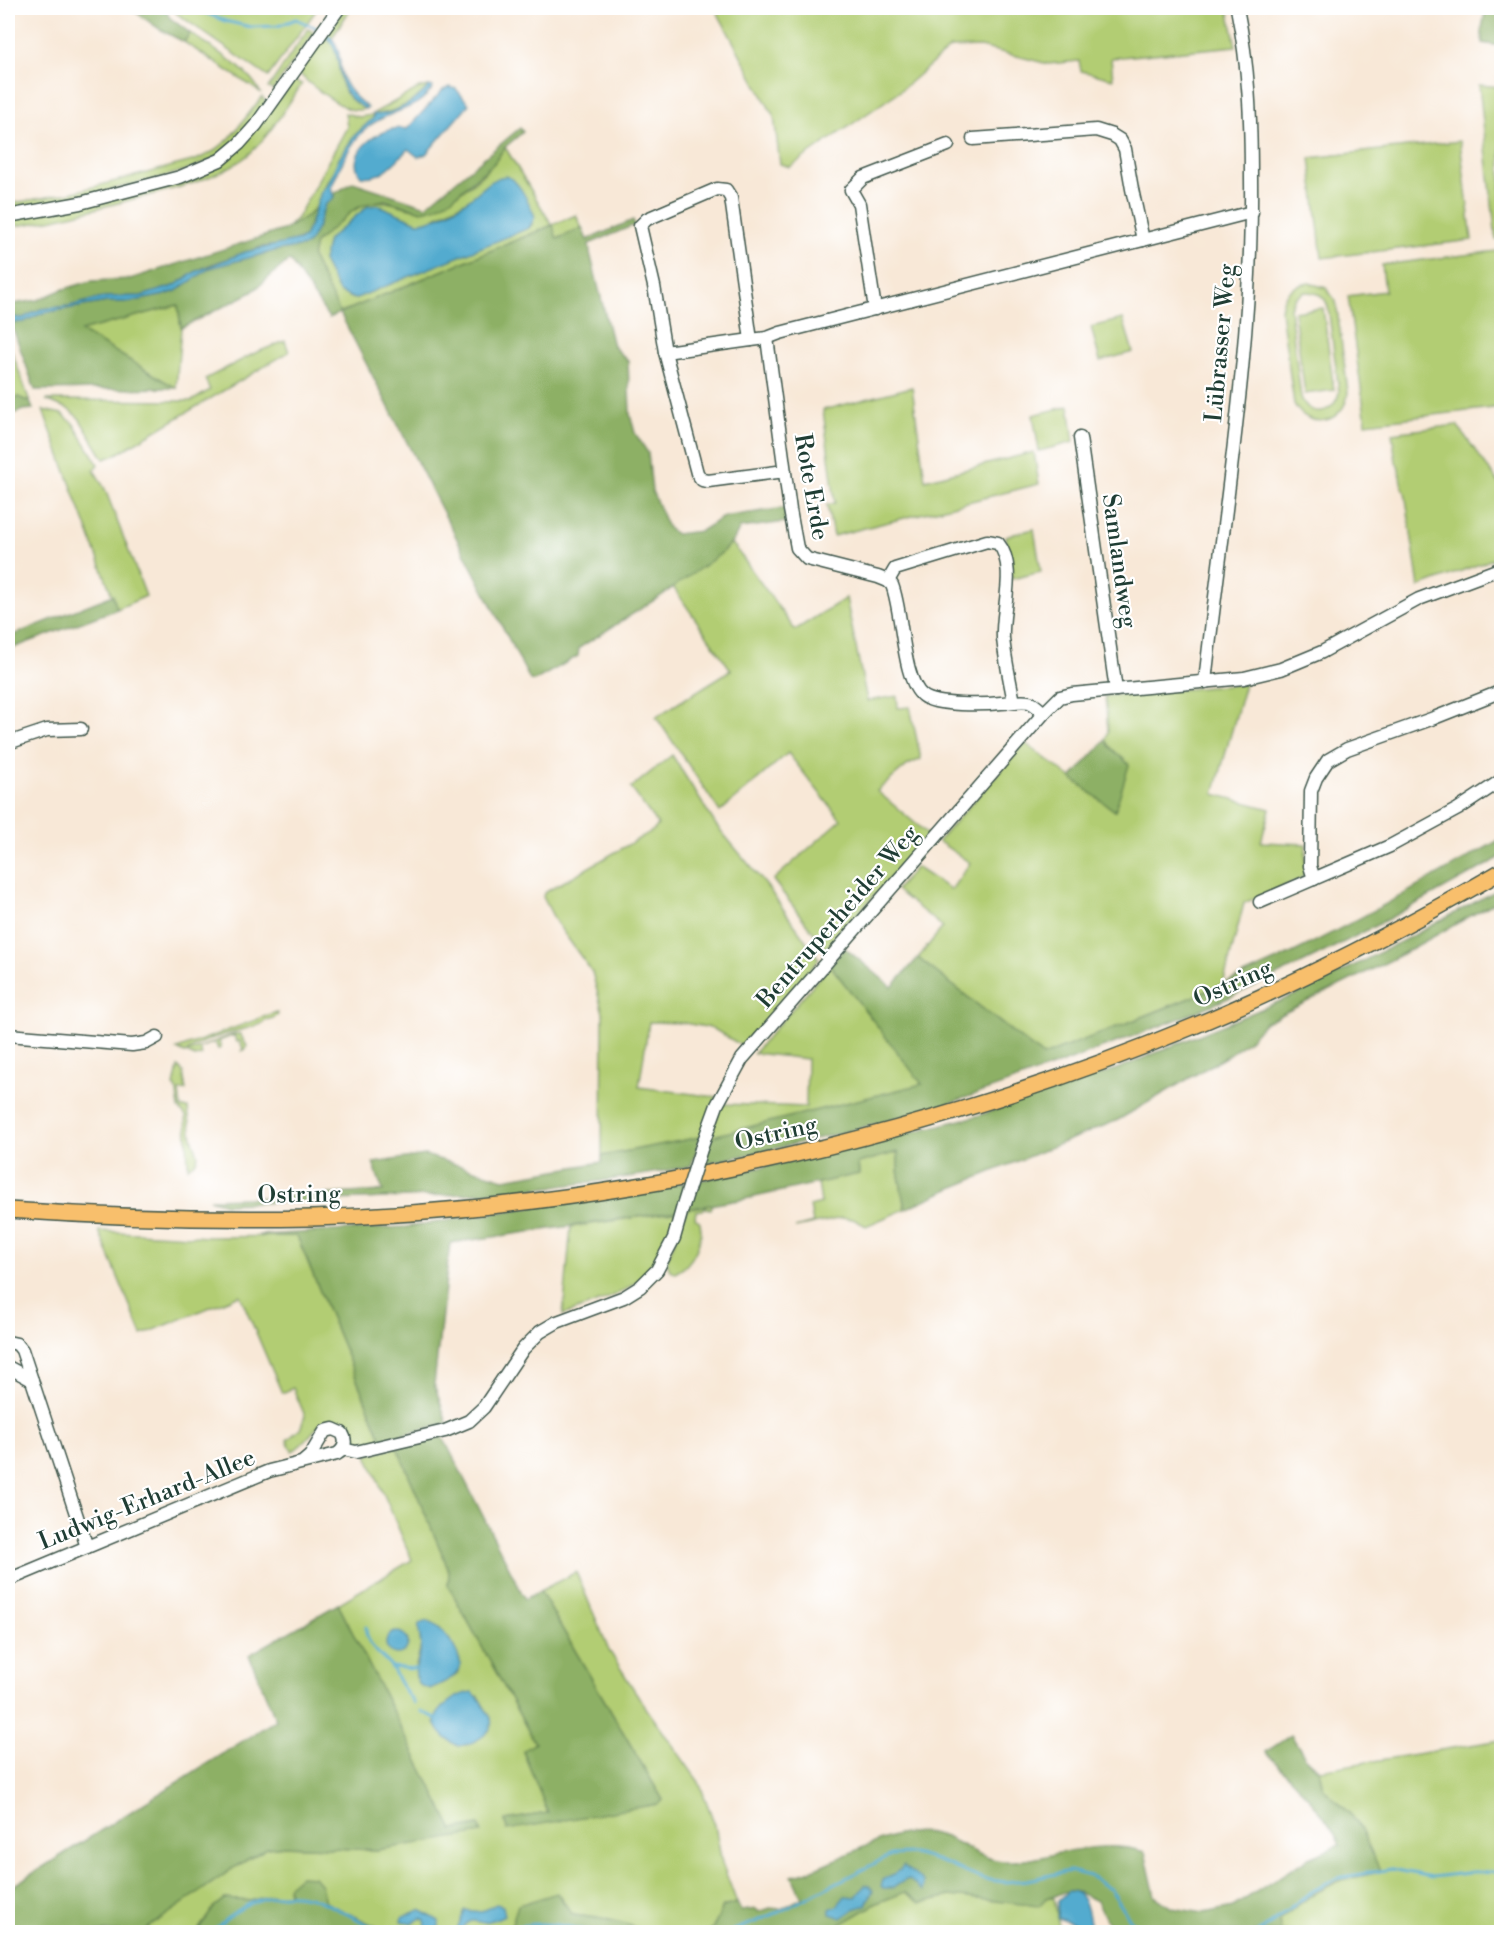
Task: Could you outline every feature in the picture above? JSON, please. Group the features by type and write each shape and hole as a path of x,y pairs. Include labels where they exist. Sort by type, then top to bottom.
{"main road":[{"name":"Ostring","path":"8,1210 189,1218 314,1218 373,1215 566,1196 744,1166 885,1131 958,1110 1067,1075 1194,1026 1347,956 1502,871"}],"street":[{"path":"8,216 80,203 180,177 220,160 256,125 339,8"},
{"name":"Lübrasser Weg","path":"1205,682 1246,336 1251,212 1249,80 1237,8"},
{"path":"973,139 1096,130 1112,135 1120,140 1125,149 1143,240"},
{"path":"874,309 859,204 851,190 863,178 948,145"},
{"path":"751,340 732,198 726,190 717,189 647,219 640,226 655,291 665,352 697,473 702,480 708,482 785,471"},
{"path":"665,352 767,338 1251,212"},
{"name":"Rote Erde","path":"767,338 794,541 802,555 816,562 888,581"},
{"name":"Samlandweg","path":"1080,438 1116,690"},
{"path":"1014,702 1003,636 1008,588 1004,554 998,543 987,541 895,569 888,581 895,592 910,674 922,695 938,702 1031,703 1044,713"},
{"name":"Bentruperheider Weg","path":"344,1449 356,1452 445,1431 469,1421 484,1407 523,1349 540,1332 557,1322 624,1297 640,1287 657,1270 674,1238 717,1105 742,1059 1044,713 1066,695 1255,676 1301,662 1419,599 1502,568"},
{"path":"1314,879 1310,866 1311,791 1319,771 1328,760 1347,749 1502,691"},
{"path":"8,743 47,730 81,729"},
{"path":"1260,902 1377,853 1458,809 1502,780"},
{"path":"8,1035 132,1045 146,1043 157,1037"},
{"path":"8,1342 13,1342 20,1347 87,1547"},
{"path":"8,1367 32,1380"},
{"path":"303,1462 310,1456 323,1433 329,1430 338,1430 342,1433 345,1437 344,1449"},
{"name":"Ludwig-Erhard-Allee","path":"8,1580 269,1471 337,1454 344,1449"}],"green space":[{"path":"130,8 165,8 170,18 190,33 184,42 161,30"},
{"path":"175,8 318,8 268,77 176,13"},
{"path":"344,8 351,8 332,38 328,34 326,37 332,43 335,51 345,91 365,109 352,110 345,107 314,87 298,71"},
{"path":"715,8 1228,8 1236,46 1111,58 1113,79 1081,71 1079,61 1048,64 981,47 950,48 900,91 790,167 780,164 774,117"},
{"path":"1486,8 1501,8 1501,46 1482,43"},
{"path":"308,29 314,33 273,90 268,88"},
{"path":"190,33 239,67 255,83 260,92 184,42"},
{"path":"294,81 302,84 268,134 243,159 229,168 198,182 61,217 8,227 8,220 193,178 223,164"},
{"path":"1479,85 1501,87 1501,240 1496,240"},
{"path":"429,86 418,97 398,109 376,115 374,113 419,88"},
{"path":"262,97 266,102 245,132 225,151 207,161 187,170 155,179 8,212 8,204 70,193 196,160 214,151 229,139"},
{"path":"345,113 359,117 372,115 375,117 354,136 321,192 318,205 307,216 286,229 297,218 347,127"},
{"path":"520,128 523,132 505,147 494,163 450,200 435,208 422,211 385,200 370,203 355,209 315,243 312,257 340,313 329,318 291,262 288,261 252,292 181,328 178,305 81,331 176,388 35,390 11,323 24,322 42,313 165,295 176,291 210,268 278,250 305,246 317,228 325,205 334,197 334,194 353,182 426,206"},
{"path":"1460,141 1472,240 1322,258 1310,158"},
{"path":"505,147 552,225 340,313 312,257 315,243 356,209 371,203 384,202 421,210 449,200 480,177","holes":["500,177 533,223 529,228 354,299 339,292 323,261 328,240 368,206 378,205 424,223 465,202"]},
{"path":"318,205 304,237 289,244 261,247 209,265 174,286 141,296 106,297 69,306 41,309 23,318 9,317 8,305 38,300 91,281 130,279 286,229 307,216"},
{"path":"576,215 582,228 557,239 552,225"},
{"path":"633,220 636,228 632,226 589,244 590,253 613,346 628,361 630,414 635,433 648,453 652,491 668,528 676,534 701,531 723,517 784,508 786,522 740,528 733,541 719,555 661,596 579,648 578,656 534,681 530,680 340,313 553,225 557,239 582,228 587,240"},
{"path":"1497,251 1502,287 1501,407 1366,423 1348,296 1385,291 1382,265"},
{"path":"1309,283 1326,288 1336,301 1348,392 1340,411 1334,417 1326,420 1317,421 1308,418 1294,404 1281,311 1289,291","holes":["1305,292 1323,297 1328,307 1339,392 1332,405 1321,411 1310,409 1301,397 1290,308 1295,298"]},
{"path":"178,305 181,328 176,388 80,331"},
{"path":"1323,308 1334,390 1305,394 1294,312"},
{"path":"1123,319 1133,352 1100,361 1091,327"},
{"path":"8,341 30,402 18,397 8,402"},
{"path":"285,341 289,352 113,456 104,459 79,418 68,409 46,400 192,401 210,390 205,379 255,353"},
{"path":"912,387 925,480 1034,452 1039,484 833,536 827,505 835,503 823,410"},
{"path":"18,397 30,402 33,409 8,416 8,402"},
{"path":"1069,406 1074,442 1039,451 1033,415"},
{"path":"43,410 62,414 73,423 98,464 94,470 105,489 146,596 117,609"},
{"path":"1457,425 1501,486 1501,556 1419,587 1405,492 1401,485 1392,433"},
{"path":"1034,529 1041,572 1012,579 1006,536"},
{"path":"732,543 795,630 846,598 867,701 897,696 898,708 910,707 921,759 908,765 877,791 929,835 826,949 773,880 841,820 788,753 720,812 656,717 731,670 673,587 719,555"},
{"path":"113,595 117,609 8,650 8,637"},
{"path":"1245,684 1214,794 1270,809 1261,842 1306,844 1305,873 1299,880 1244,903 1223,985 1043,1056 918,958 943,927 896,890 916,867 951,890 970,863 938,841 1025,743 1115,811 1125,760 1113,752 1106,740 1108,731 1105,696"},
{"path":"1106,740 1129,765 1115,811 1071,778"},
{"path":"672,755 716,825 766,885 819,959 744,1047 712,1028 684,1023 649,1022 639,1087 717,1097 701,1137 602,1156 603,1013 592,972 556,922 543,897 544,893 654,830 658,825 631,788"},
{"path":"1501,839 1501,857 1332,948 1186,1016 1021,1078 927,1110 815,1139 702,1164 709,1137 922,1084 830,965 845,948 892,987 918,958 1043,1056 1200,994 1292,953 1372,912"},
{"path":"1501,888 1501,899 1393,959 1264,1023 1249,1040 1227,1056 1118,1120 905,1209 898,1170 898,1152 858,1163 859,1174 687,1209 697,1181 801,1159 977,1116 1117,1069 1302,992"},
{"path":"830,965 923,1084 709,1137 722,1104 806,1107 807,1059 754,1053"},
{"path":"277,1012 277,1016 260,1025 211,1039 185,1053 177,1049"},
{"path":"234,1034 240,1034 247,1046 244,1050 241,1051 243,1049 240,1041 237,1042 234,1035 219,1041 221,1048 218,1049 215,1042 199,1048 202,1055 195,1057 186,1053"},
{"path":"178,1067 183,1072 186,1090 179,1091 181,1108 188,1108 192,1138 198,1155 196,1161 188,1167 186,1116 179,1109 174,1086"},
{"path":"701,1137 691,1166 576,1184 460,1194 343,1200 226,1204 209,1199 383,1191 373,1163 425,1155 504,1179 602,1162 602,1156"},
{"path":"898,1152 898,1170 905,1209 866,1226 853,1219 842,1218 795,1228 813,1223 810,1206 821,1203 818,1183 859,1174 858,1163"},
{"path":"685,1183 679,1211 450,1243 434,1384 447,1423 382,1440 297,1236 259,1236 406,1227"},
{"path":"713,1204 711,1209 704,1208 696,1211 695,1218 700,1222 701,1229 699,1244 692,1258 675,1273 669,1269 667,1260 687,1209"},
{"path":"679,1211 664,1251 643,1276 620,1293 563,1315 571,1227"},
{"path":"99,1231 209,1237 297,1236 382,1440 355,1446 354,1434 349,1426 338,1419 330,1419 317,1427 299,1447 292,1451 287,1440 300,1429 305,1416 293,1388 282,1393 240,1295 142,1335"},
{"path":"443,1437 525,1599 540,1591 663,1800 658,1804 507,1830 505,1820 548,1813 523,1751 535,1743 448,1585 449,1573 444,1558 397,1447"},
{"path":"397,1447 444,1558 449,1573 448,1585 535,1743 523,1752 549,1813 505,1820 507,1829 663,1800 540,1591 576,1572 610,1652 644,1705 699,1782 715,1825 722,1863 737,1903 723,1907 712,1930 644,1932 606,1919 573,1915 493,1932 387,1932 325,1902 289,1894 272,1895 250,1901 224,1899 215,1906 199,1929 201,1932 142,1932 235,1867 267,1848 284,1846 377,1850 478,1825 453,1830 338,1604 412,1560 367,1455","holes":["420,1639 450,1640 460,1661 458,1673 440,1684 415,1669 421,1646","478,1696 491,1719 489,1731 467,1745 448,1739 435,1723"]},
{"path":"338,1604 453,1830 479,1825 482,1833 377,1850 284,1846 267,1848 235,1867 142,1932 8,1932 8,1889 276,1720 249,1655"},
{"path":"1291,1735 1305,1757 1319,1770 1323,1788 1357,1821 1379,1872 1339,1881 1313,1894 1279,1920 1281,1932 1112,1932 1097,1901 1080,1893 1069,1891 1046,1898 1039,1906 950,1896 920,1903 905,1892 877,1903 831,1930 818,1924 772,1932 702,1932 712,1930 723,1907 737,1903 741,1911 756,1909 759,1912 770,1908 781,1909 802,1898 792,1876 894,1836 924,1832 949,1839 992,1859 1004,1861 1025,1860 1091,1848 1134,1849 1145,1852 1155,1896 1172,1908 1204,1913 1233,1907 1307,1859 1340,1845 1317,1808 1266,1752"},
{"path":"1501,1740 1501,1932 1281,1932 1278,1920 1313,1894 1339,1881 1379,1872 1357,1821 1323,1788 1319,1770"},
{"path":"300,1876 314,1877 321,1885 325,1902 387,1932 314,1932 282,1926 264,1927 252,1932 201,1932 199,1929 215,1906 224,1899 250,1901 272,1895 289,1894 287,1887"},
{"path":"905,1892 920,1903 950,1896 983,1899 1054,1898 1060,1932 772,1932 818,1924 831,1930 877,1903"},
{"path":"557,1893 573,1915 619,1922 644,1932 493,1932 511,1926 518,1905"},
{"path":"286,1926 314,1932 252,1932 256,1928"}],"water":[{"path":"328,34 337,46 342,76 347,87 368,108 365,109 355,102 345,91 335,51 332,43 326,37"},
{"path":"429,86 433,87 419,101 375,122 355,141 331,188 334,197 325,205 317,228 305,246 278,250 210,268 176,291 165,295 42,313 24,322 11,323 9,317 23,318 41,309 69,306 106,297 141,296 174,286 195,272 245,252 300,240 310,225 321,192 354,136 374,117 373,114 388,113 403,107"},
{"path":"450,87 456,89 469,104 426,154 418,157 408,149 382,173 369,177 361,176 357,167 357,158 368,141 387,130 407,129 443,90"},
{"path":"506,176 519,186 533,212 535,217 529,228 354,299 339,292 323,261 328,240 368,206 378,205 417,222 424,221 448,212 494,180"},
{"path":"427,1621 439,1628 449,1639 461,1665 453,1677 430,1689 419,1685 416,1675 421,1648 419,1624"},
{"path":"397,1632 405,1635 408,1643 405,1651 397,1654 389,1651 386,1643 389,1635"},
{"path":"472,1692 489,1714 491,1725 480,1738 458,1746 439,1731 435,1718 450,1700"},
{"path":"903,1866 923,1881 923,1891 909,1880 893,1888 881,1886 883,1880"},
{"path":"865,1885 870,1886 873,1890 866,1905 854,1909 842,1918 830,1914 830,1909 837,1906 845,1896 856,1897"},
{"path":"1068,1891 1075,1892 1084,1900 1092,1932 1086,1932 1081,1926 1057,1918 1058,1900"},
{"path":"496,1904 503,1906 505,1915 486,1922 470,1921 462,1929 457,1929 465,1910 482,1912"},
{"path":"420,1910 439,1921 439,1928 430,1930 426,1927 425,1920 421,1918 411,1924 402,1922 403,1916"}],"waterway":[{"path":"156,8 162,10 194,8 225,21 251,27 278,26 296,19 316,28"},
{"path":"477,12 485,8"},
{"path":"1398,8 1431,8"},
{"path":"1457,8 1485,8 1502,11"},
{"path":"366,1627 371,1644 391,1666 414,1703"},
{"path":"391,1667 415,1669"},
{"path":"421,1711 435,1718"},
{"path":"730,1932 779,1912 891,1855 913,1854 936,1860 983,1879 1005,1882 1070,1871 1090,1876 1111,1890 1131,1921 1142,1932"},
{"path":"1259,1932 1311,1892 1338,1878 1392,1869 1432,1877 1502,1872"},
{"path":"212,1932 243,1907 255,1901 280,1895 308,1897 326,1903 383,1932"},
{"path":"498,1932 510,1928 544,1924 590,1932"}]}
